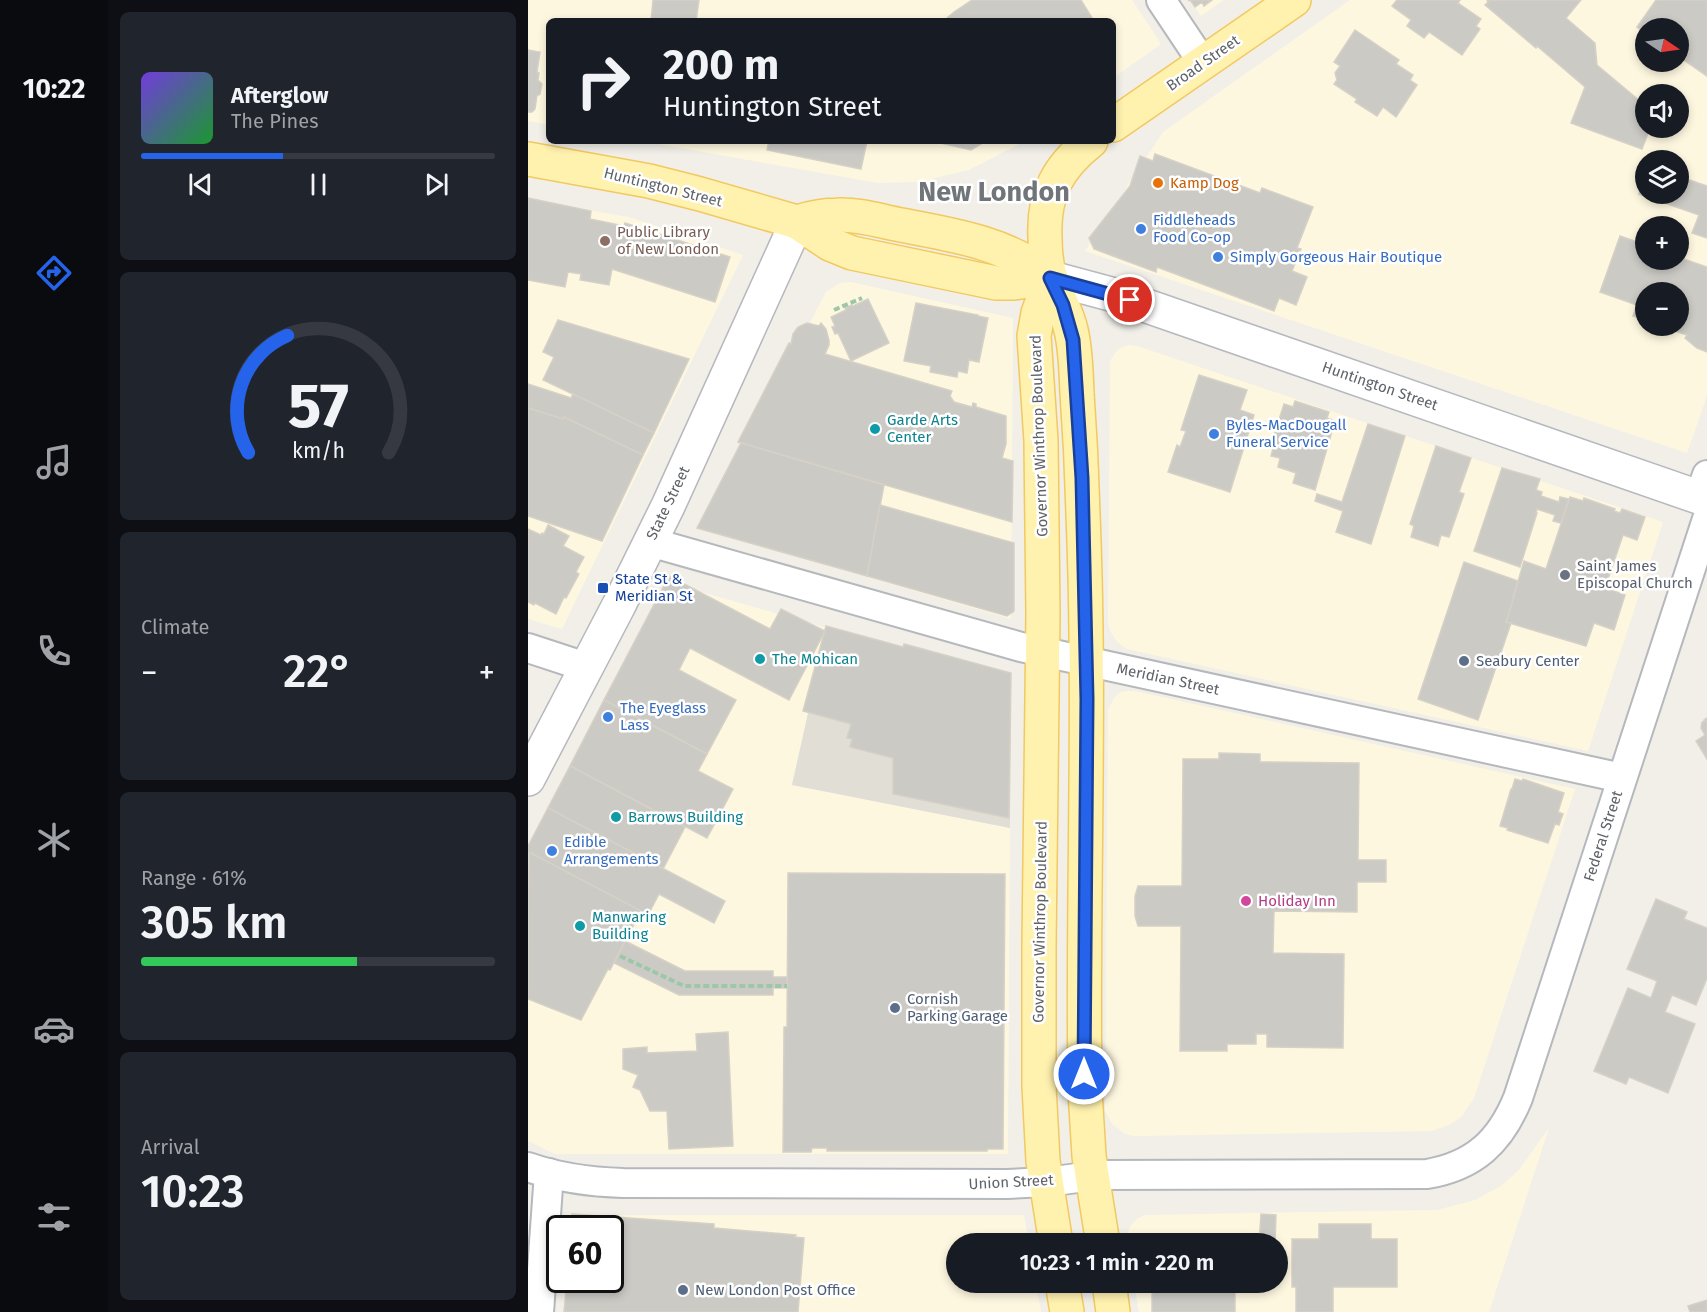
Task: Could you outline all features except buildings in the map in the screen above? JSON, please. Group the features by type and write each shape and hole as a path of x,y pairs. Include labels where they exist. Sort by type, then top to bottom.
{"main road":[{"name":"Broad Street","path":"1116,123 1294,0"},
{"path":"1088,144 1068,161 1054,182 1048,200 1044,233 1050,278 1070,324 1075,353 1082,478 1087,661 1084,1057 1086,1126 1101,1233"},
{"name":"Huntington Street","path":"528,159 649,182 797,222 823,216 852,215 973,239 1011,252 1050,278 1124,298 1705,497"},
{"name":"State Street","path":"528,779 650,542 737,358 797,222"},
{"name":"Governor Winthrop Boulevard","path":"1050,278 1038,313 1034,336 1041,441 1043,651 1039,946 1040,1124 1045,1182 1054,1233"},
{"path":"1064,1293 1067,1312"},
{"path":"1110,1293 1113,1312"}],"street":[{"path":"1161,0 1203,63"},
{"name":"Federal Street","path":"1487,1146 1502,1131 1518,1098 1622,778 1705,497"},
{"name":"Meridian Street","path":"650,542 964,632 1622,778"},
{"path":"528,648 586,667"},
{"name":"Union Street","path":"539,1170 590,1182 623,1184 1007,1184 1134,1174 1427,1174 1461,1165 1487,1146"},
{"path":"539,1170 539,1312"}],"path":[{"path":"834,310 862,298"},
{"path":"620,956 684,986 787,986"}],"shaded area":[{"path":"528,0 1132,0 1161,44 1116,76 1116,18 546,18 546,124 528,121"},
{"path":"1190,0 1224,0 1201,16"},
{"path":"1350,0 1707,0 1707,396 1687,453 1085,251 1163,132"},
{"path":"658,144 1019,144 969,170 918,182 878,183"},
{"path":"528,200 629,217 743,255 562,629 528,619"},
{"path":"851,282 1013,318 1011,619 703,529 826,292 840,283"},
{"path":"1129,345 1663,522 1588,751 1127,649 1117,642 1110,631 1108,622 1110,361 1117,350"},
{"path":"674,584 827,628 792,785 1010,828 1008,1154 555,1154 528,1141 528,863"},
{"path":"827,628 1011,682 1010,828 792,785"},
{"path":"1128,691 1575,789 1474,1098 1462,1116 1451,1124 1432,1131 1133,1136 1124,1133 1112,1124 1105,1111 1108,710 1114,698 1121,692"},
{"path":"1549,1128 1489,1312 1139,1312 1136,1293 1288,1293 1288,1233 1128,1233 1131,1225 1144,1215 1437,1210 1475,1200 1501,1186 1518,1171"},
{"path":"624,1215 1024,1215 1027,1233 946,1233 946,1293 1038,1293 1041,1312 571,1312 573,1293 624,1293"}],"place":[{"name":"Kamp Dog","path":"1158,183"},
{"name":"Fiddleheads Food Co-op","path":"1141,229"},
{"name":"Public Library of New London","path":"605,241"},
{"name":"Simply Gorgeous Hair Boutique","path":"1218,257"},
{"name":"Garde Arts Center","path":"875,429"},
{"name":"Byles-MacDougall Funeral Service","path":"1214,434"},
{"name":"Saint James Episcopal Church","path":"1565,575"},
{"name":"State St & Meridian St","path":"603,588"},
{"name":"The Mohican","path":"760,659"},
{"name":"Seabury Center","path":"1464,661"},
{"name":"The Eyeglass Lass","path":"608,717"},
{"name":"Barrows Building","path":"616,817"},
{"name":"Edible Arrangements","path":"552,851"},
{"name":"Holiday Inn","path":"1246,901"},
{"name":"Manwaring Building","path":"580,926"},
{"name":"Cornish Parking Garage","path":"895,1008"},
{"name":"New London Post Office","path":"683,1290"}],"district":[{"name":"New London","path":"994,192"}],"route":[{"path":"1084,1074 1087,699 1082,478 1073,340 1063,305 1050,278 1130,300"}]}
